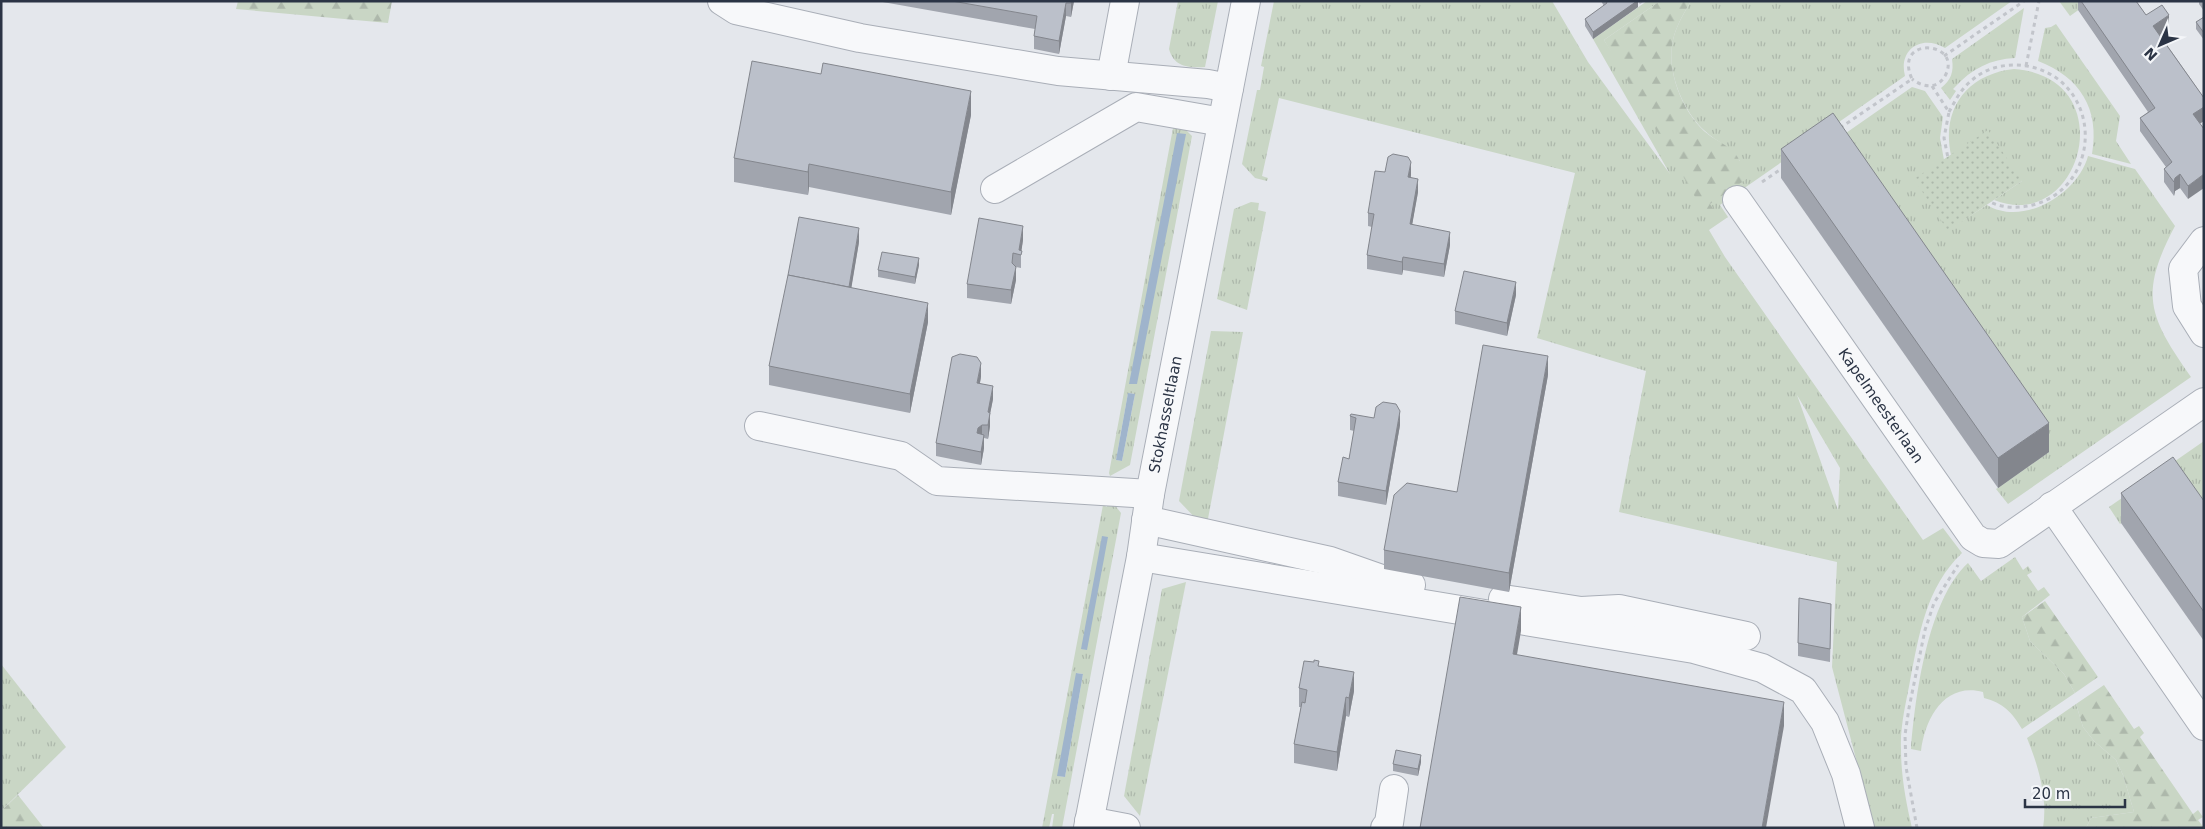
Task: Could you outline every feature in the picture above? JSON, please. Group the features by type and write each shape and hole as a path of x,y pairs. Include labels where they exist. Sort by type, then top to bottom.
{"street":[{"path":"722,1 736,10 860,38 1058,71 1208,84 1229,88"},
{"path":"1111,76 1125,1"},
{"name":"Stokhasseltlaan","path":"1089,825 1141,557 1150,494 1246,1"},
{"path":"995,189 1136,107 1222,122"},
{"name":"Kapelmeesterlaan","path":"1737,200 1973,537 1980,541"},
{"path":"2204,241 2183,269 2187,306 2204,333"},
{"path":"1980,541 1983,543 1999,544 2204,402"},
{"path":"759,426 901,456 937,481 1150,494"},
{"path":"2052,506 2204,726"},
{"path":"1146,520 1330,561 1387,581 1581,611 1619,608 1746,636"},
{"path":"1141,557 1694,649 1762,668 1803,690 1825,722 1846,774 1860,828"},
{"path":"1385,828 1389,823 1394,789"},
{"path":"1089,825 1126,828"}],"path":[{"path":"1944,56 2024,1"},
{"path":"2026,66 2039,1"},
{"path":"1925,47 1935,48 1947,61 1947,71 1944,79 1932,86 1919,84 1912,78 1908,64 1911,56 1917,50 1925,47"},
{"path":"1948,158 1944,138 1949,112 1970,81 1982,73 1999,66 2026,66 2048,74 2070,91 2084,124 2086,138 2080,168 2060,192 2045,201 2020,207 1998,206 1990,202"},
{"path":"1833,134 1912,78"},
{"path":"1932,86 1949,112"},
{"path":"1737,200 1785,167"},
{"path":"1917,828 1906,766 1906,735 1909,708 1926,630 1934,603 1943,586 1959,563 1973,552 1980,541"}],"green space":[{"path":"238,1 392,1 388,23 236,9"},
{"path":"1178,1 1218,1 1205,67 1182,65 1174,60 1171,55 1169,49"},
{"path":"1274,1 1552,1 1588,62 1670,174 1593,39 1647,1 1660,1 1604,40 1710,204 1740,161 1728,148 1709,135 1689,112 1674,76 1671,52 1674,35 1691,1 2012,1 1945,48 1928,43 1914,47 1905,58 1905,76 1720,205 1728,217 1709,230 1725,257 1923,540 1943,528 1962,553 1940,581 1926,612 1905,706 1901,732 1901,759 1904,789 1912,828 1874,828 1832,667 1837,562 1619,512 1646,371 1537,338 1575,173 1279,98 1262,176 1268,178 1267,181 1255,178 1242,164 1257,90 1260,90 1264,67 1261,66","holes":["1797,395 1840,468 1838,511"]},
{"path":"1660,1 1691,1 1674,35 1671,52 1674,76 1678,89 1696,122 1707,134 1733,151 1740,160 1748,178 1710,204 1717,215 1709,221 1604,40"},
{"path":"2059,1 2091,1 2070,16"},
{"path":"2024,8 2015,58 1998,60 1975,70 1953,89 1956,91 1950,100 1941,88 1951,75 1953,68 1952,59"},
{"path":"2056,24 2120,116 2116,141 2131,164 2092,154 2093,123 2090,109 2084,97 2065,76 2038,61 2045,28"},
{"path":"2014,69 2048,78 2070,98 2079,123 2078,151 2068,176 2050,195 2025,205 1994,200 2022,181 1951,155 1949,138 1950,123 1954,109 1961,97 1971,86 1997,72"},
{"path":"1912,87 1925,91 1943,117 1940,138 1944,160 1948,230 1987,205 2001,211 2017,212 2047,203 2073,183 2082,170 2088,156 2135,169 2175,226 2156,270 2153,304 2165,337 2191,377 2008,504 1996,489 2049,452 1833,142"},
{"path":"1173,128 1185,129 1192,136 1130,465 1110,476 1109,473","holes":["1128,393 1135,394 1122,461 1116,460"]},
{"path":"1988,130 2022,181 1948,231 1914,179"},
{"path":"1251,202 1259,203 1258,210 1266,212 1247,310 1217,299 1234,209"},
{"path":"1211,331 1243,332 1207,524 1201,524 1179,501"},
{"path":"2204,441 2204,531 2173,487 2120,524 2109,507"},
{"path":"1107,504 1114,504 1121,513 1062,828 1052,828 1054,814 1052,814 1049,828 1042,828 1103,505 1107,507","holes":["1077,673 1083,674 1065,777 1058,776"]},
{"path":"2015,557 2023,570 2028,566 2032,572 2027,575 2038,591 2044,587 2050,595 2022,617 2030,641 2064,674 2075,693 2022,729 2006,709 1984,698 1983,692 1969,690 1957,693 1947,698 1932,716 1923,739 1921,751 1911,749 1916,703 1926,650 1933,624 1954,579 1968,563 1981,581"},
{"path":"1186,582 1140,816 1124,796 1162,589"},
{"path":"2045,601 2098,677 2075,693 2064,674 2030,641 2022,617"},
{"path":"1,664 66,747 1,811"},
{"path":"2104,685 2134,729 2139,726 2144,733 2140,737 2193,814 2198,810 2203,817 2198,820 2204,828 2086,828 2091,818 2134,812 2123,775 2116,760 2094,741 2083,727 2076,704"},
{"path":"2076,704 2083,727 2094,741 2116,760 2123,775 2134,812 2091,818 2086,828 2043,828 2043,793 2035,759 2027,738"},
{"path":"18,795 44,828 1,828 1,811"}],"water":[{"path":"1177,133 1186,134 1137,384 1129,384"},
{"path":"1128,393 1135,394 1122,461 1116,460"},
{"path":"1102,536 1108,537 1087,650 1081,649"},
{"path":"1076,673 1083,674 1065,777 1057,776"}],"building":[{"path":"952,1 1071,1 1071,3 1066,3 1059,41 1034,36 1037,16"},
{"path":"1606,1 1637,1 1593,32 1585,19 1607,3"},
{"path":"2081,1 2136,1 2146,15 2162,5 2169,15 2153,26 2204,98 2204,107 2193,114 2204,129 2204,174 2188,186 2180,174 2175,178 2174,182 2164,169 2172,162 2140,118 2155,108"},
{"path":"2204,17 2204,33 2196,22"},
{"path":"752,61 821,74 823,63 971,91 951,192 809,164 808,172 734,158"},
{"path":"1833,113 2049,423 1998,458 1781,149"},
{"path":"1393,154 1408,157 1411,162 1408,177 1418,179 1410,224 1450,232 1444,264 1403,257 1402,262 1367,255 1374,214 1368,213 1375,171 1385,172 1388,157"},
{"path":"799,217 859,228 849,287 788,275"},
{"path":"979,218 1023,226 1019,250 1022,251 1021,255 1013,253 1012,263 1016,267 1011,290 967,284"},
{"path":"882,252 919,258 915,277 878,270"},
{"path":"1464,271 1516,282 1507,323 1455,311"},
{"path":"788,275 928,303 910,394 769,366"},
{"path":"1483,345 1548,356 1509,573 1384,550 1394,495 1407,483 1457,492"},
{"path":"960,354 977,357 981,363 977,383 993,386 988,412 990,413 988,425 982,425 978,428 977,433 984,435 981,452 936,443 952,357"},
{"path":"1383,402 1396,404 1400,411 1386,491 1338,482 1343,457 1349,459 1356,418 1350,416 1351,414 1374,418 1376,407"},
{"path":"2173,457 2204,501 2204,612 2121,493"},
{"path":"1460,597 1521,607 1513,654 1784,702 1762,828 1420,828"},
{"path":"1799,598 1831,604 1830,649 1798,643"},
{"path":"1314,660 1319,661 1318,666 1354,672 1349,698 1346,697 1337,752 1294,744 1302,702 1305,703 1307,690 1299,688 1304,661 1314,662"},
{"path":"1396,750 1421,755 1418,769 1393,764"}]}
